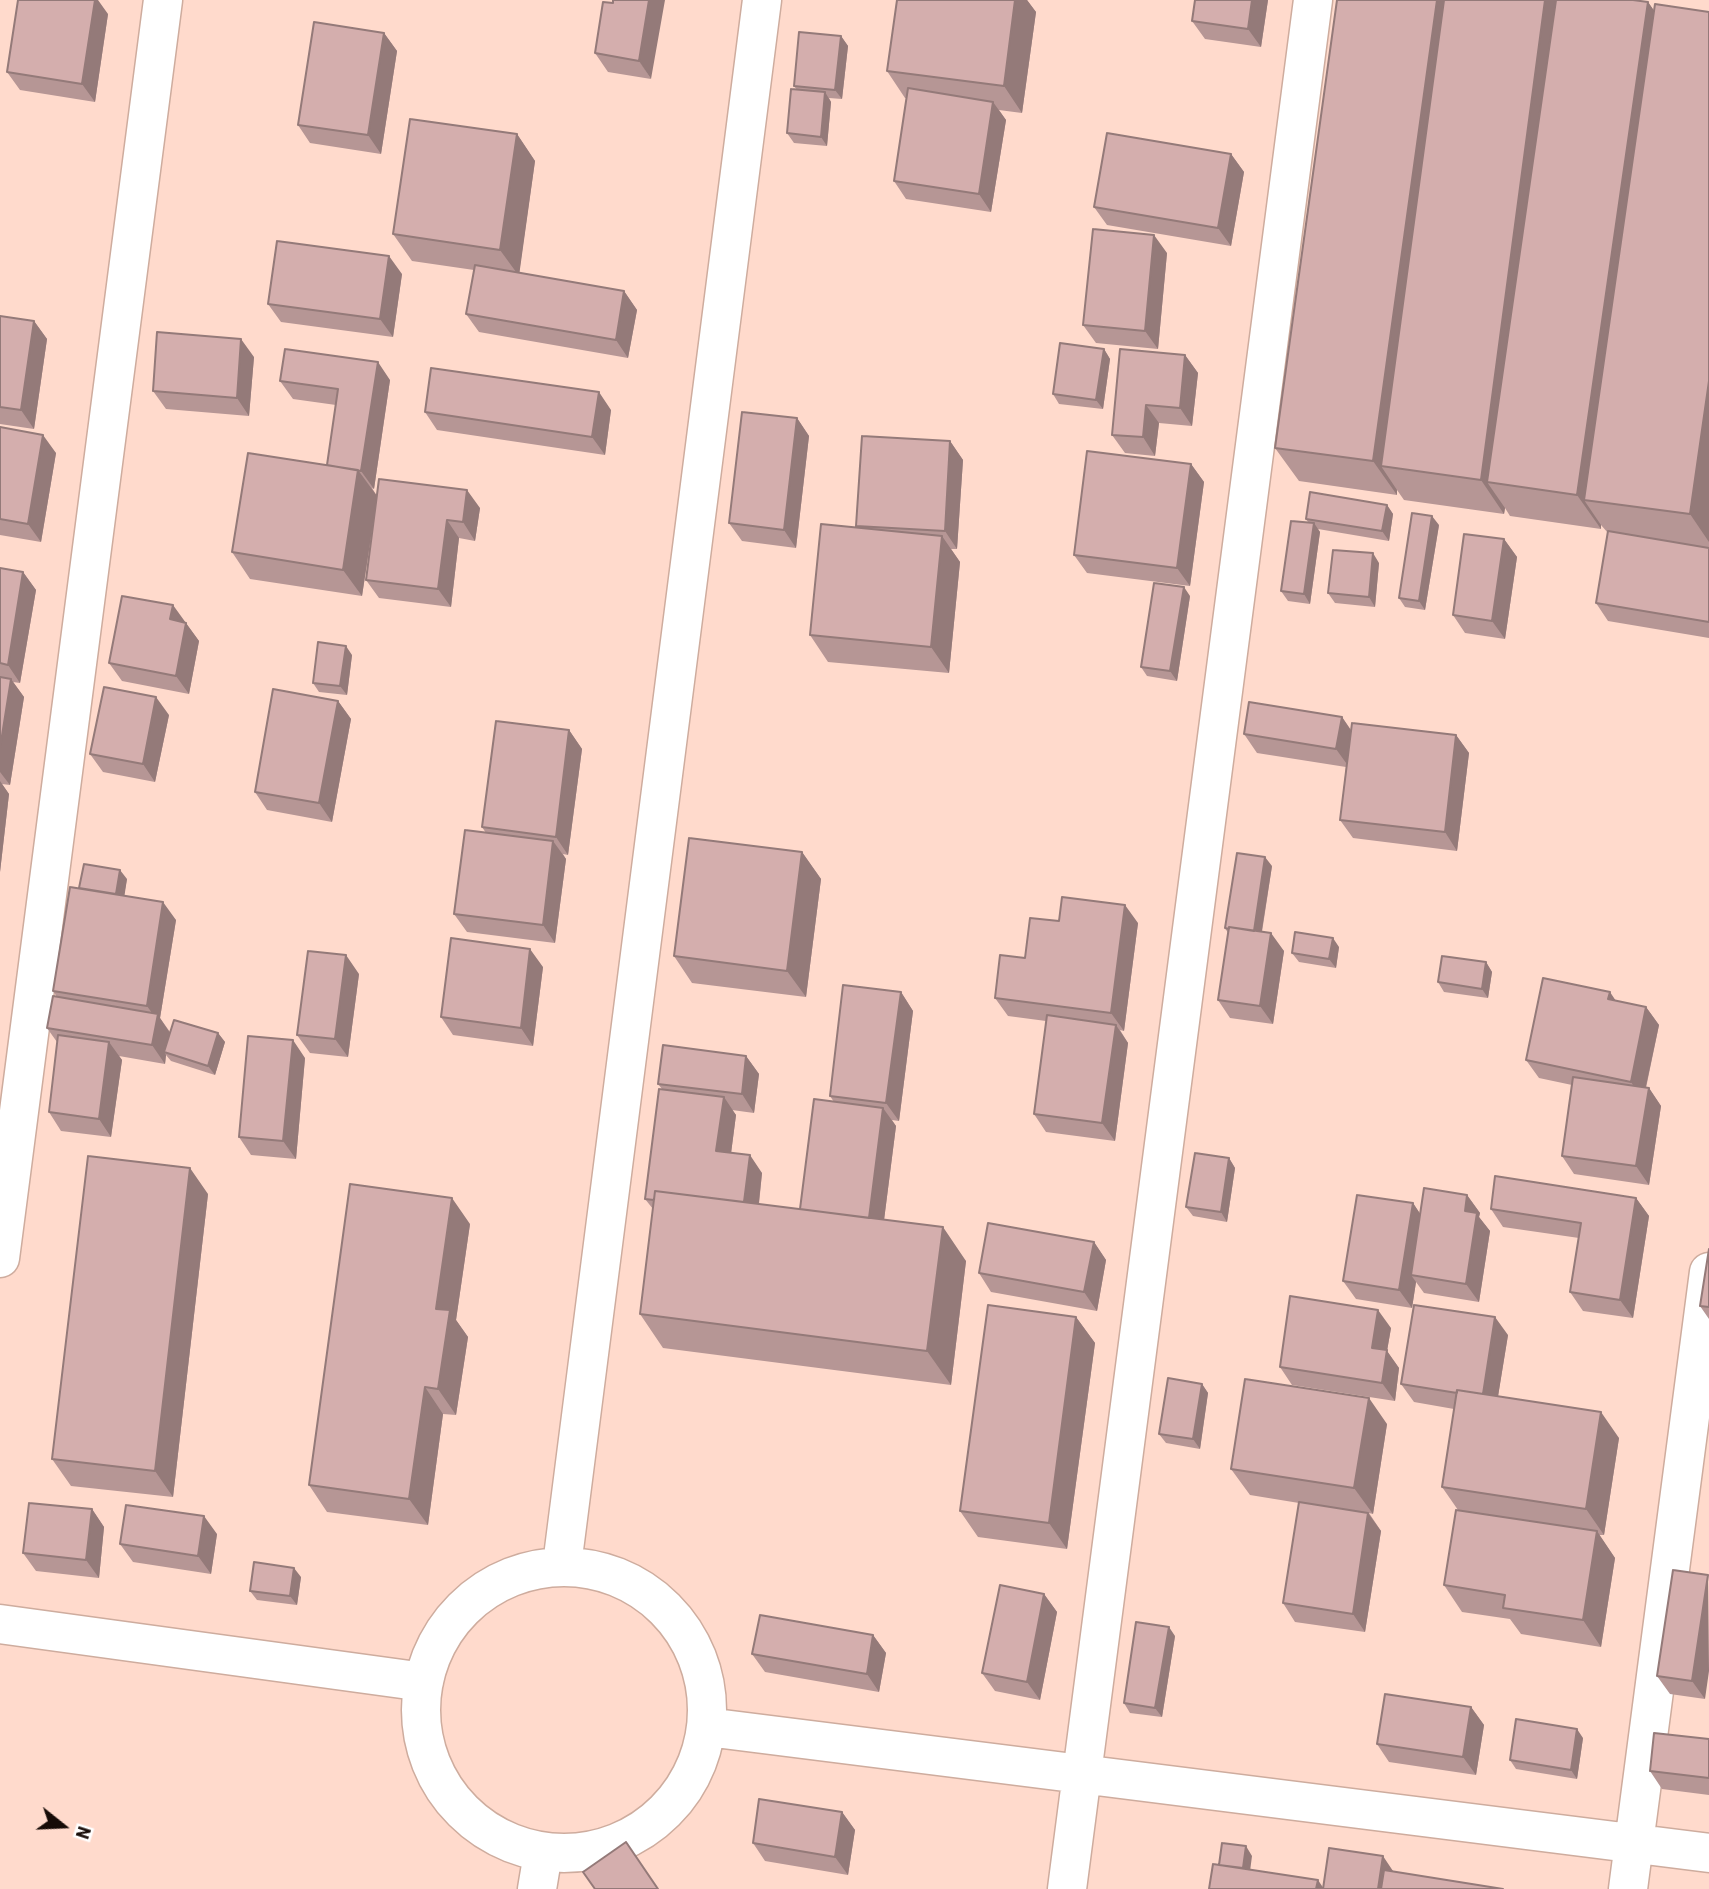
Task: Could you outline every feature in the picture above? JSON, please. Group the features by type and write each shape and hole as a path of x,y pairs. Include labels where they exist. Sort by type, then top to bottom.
{"street":[{"path":"0,1258 163,0"},
{"path":"562,1565 762,0"},
{"path":"1067,1889 1313,0"},
{"path":"1628,1889 1709,1272"},
{"path":"562,1565 602,1571 633,1583 660,1602 697,1656 706,1688 707,1727 700,1754 687,1785 666,1812 648,1826 609,1846 576,1854 540,1871 505,1841 473,1822 447,1793 429,1759 424,1734 424,1682 434,1650 451,1621 475,1598 504,1580 536,1569 562,1565"},
{"path":"0,1624 424,1682"},
{"path":"707,1727 1709,1853"}],"building":[{"path":"18,0 95,0 82,84 7,72"},
{"path":"613,0 649,0 639,61 595,53 603,2 613,3"},
{"path":"897,0 1015,0 1004,86 887,71"},
{"path":"1195,0 1252,0 1248,29 1192,21"},
{"path":"1337,0 1437,0 1373,461 1275,448"},
{"path":"1444,0 1545,0 1481,480 1381,466"},
{"path":"1556,0 1648,2 1577,495 1487,482"},
{"path":"1655,4 1709,12 1709,381 1690,514 1584,500"},
{"path":"314,22 384,33 368,135 298,125"},
{"path":"799,32 841,36 835,90 794,86"},
{"path":"908,88 993,102 979,194 894,181"},
{"path":"791,89 825,92 821,137 787,133"},
{"path":"410,119 517,134 500,250 393,234"},
{"path":"1107,133 1231,154 1218,228 1094,207"},
{"path":"1093,229 1154,235 1145,331 1083,325"},
{"path":"277,241 389,256 380,319 268,304"},
{"path":"475,265 624,291 616,340 466,314"},
{"path":"0,316 34,321 21,410 0,407"},
{"path":"157,332 241,339 237,398 153,391"},
{"path":"1060,343 1104,349 1096,400 1053,394"},
{"path":"285,349 378,362 361,471 327,465 338,389 280,381"},
{"path":"1120,349 1185,355 1180,408 1146,405 1143,437 1112,435"},
{"path":"431,368 599,392 592,437 425,412"},
{"path":"742,412 797,418 784,530 729,523"},
{"path":"0,427 43,435 28,524 0,519"},
{"path":"862,436 950,441 945,531 856,526"},
{"path":"1087,451 1191,464 1177,568 1074,555"},
{"path":"248,453 358,470 343,570 232,552"},
{"path":"379,479 467,490 463,522 447,520 438,589 366,580"},
{"path":"1310,492 1387,505 1382,531 1306,519"},
{"path":"1412,513 1432,516 1419,601 1399,598"},
{"path":"1291,521 1314,523 1304,594 1281,591"},
{"path":"821,524 942,536 931,647 810,635"},
{"path":"1608,531 1709,548 1709,622 1596,603"},
{"path":"1464,534 1504,539 1492,621 1453,615"},
{"path":"1333,550 1373,553 1369,597 1328,593"},
{"path":"0,568 23,572 8,665 0,663"},
{"path":"1154,583 1184,587 1170,671 1141,667"},
{"path":"122,596 173,605 170,619 186,623 176,676 109,663"},
{"path":"318,642 346,646 340,686 313,683"},
{"path":"0,677 11,679 0,748"},
{"path":"104,687 156,697 143,764 90,754"},
{"path":"273,689 338,701 319,803 255,792"},
{"path":"1249,702 1342,717 1336,749 1244,734"},
{"path":"496,721 569,730 556,837 482,827"},
{"path":"1352,723 1456,735 1445,832 1340,820"},
{"path":"465,830 553,841 543,925 454,914"},
{"path":"689,838 802,852 787,971 674,956"},
{"path":"1237,853 1265,857 1254,931 1225,928"},
{"path":"84,864 120,870 116,894 79,888"},
{"path":"70,887 163,902 147,1006 53,991"},
{"path":"1062,897 1125,905 1111,1013 995,998 1000,955 1025,958 1030,918 1059,921"},
{"path":"1229,927 1271,933 1260,1006 1218,1000"},
{"path":"1295,932 1333,938 1329,959 1292,953"},
{"path":"451,938 530,949 521,1028 441,1017"},
{"path":"308,951 346,955 335,1039 297,1035"},
{"path":"1442,956 1486,962 1482,989 1438,982"},
{"path":"1543,978 1610,992 1608,999 1646,1007 1631,1082 1526,1060"},
{"path":"843,985 901,992 886,1103 830,1096"},
{"path":"53,996 158,1014 152,1045 47,1028"},
{"path":"1047,1015 1116,1025 1102,1123 1034,1114"},
{"path":"174,1020 218,1033 208,1066 164,1052"},
{"path":"58,1035 109,1042 99,1119 49,1112"},
{"path":"248,1036 293,1040 283,1141 239,1137"},
{"path":"663,1045 746,1056 742,1094 658,1084"},
{"path":"1573,1077 1649,1088 1636,1166 1562,1156"},
{"path":"659,1089 724,1097 716,1151 750,1155 744,1202 655,1191 654,1200 645,1199"},
{"path":"814,1099 883,1108 869,1218 800,1209"},
{"path":"1195,1153 1229,1158 1221,1212 1186,1207"},
{"path":"88,1156 190,1168 155,1471 52,1459"},
{"path":"1495,1176 1636,1198 1620,1300 1570,1292 1581,1223 1491,1209"},
{"path":"350,1184 452,1198 436,1309 450,1310 438,1389 425,1387 409,1499 309,1485"},
{"path":"1424,1188 1467,1195 1465,1211 1477,1213 1466,1284 1411,1275"},
{"path":"655,1191 943,1227 927,1351 640,1314"},
{"path":"1357,1195 1413,1203 1399,1290 1343,1281"},
{"path":"988,1223 1094,1242 1084,1292 979,1273"},
{"path":"1709,1249 1709,1307 1700,1306"},
{"path":"1290,1296 1378,1310 1372,1348 1387,1350 1382,1383 1280,1367"},
{"path":"988,1305 1076,1317 1049,1523 960,1511"},
{"path":"1414,1305 1495,1317 1483,1394 1457,1390 1457,1393 1401,1384"},
{"path":"1168,1378 1202,1384 1193,1439 1159,1434"},
{"path":"1245,1379 1369,1398 1354,1488 1231,1469"},
{"path":"1457,1390 1601,1412 1586,1509 1442,1487"},
{"path":"1299,1502 1368,1513 1353,1614 1283,1603"},
{"path":"29,1503 92,1509 86,1560 23,1553"},
{"path":"126,1505 204,1516 198,1556 120,1544"},
{"path":"1456,1510 1597,1531 1583,1620 1503,1608 1505,1595 1444,1585"},
{"path":"254,1562 294,1568 290,1596 250,1591"},
{"path":"1673,1570 1708,1575 1692,1681 1657,1676"},
{"path":"1000,1585 1044,1594 1027,1682 982,1673"},
{"path":"760,1615 873,1635 867,1674 752,1654"},
{"path":"1136,1622 1169,1627 1155,1708 1124,1703"},
{"path":"1385,1694 1471,1707 1463,1757 1377,1744"},
{"path":"1516,1719 1577,1729 1571,1770 1510,1760"},
{"path":"1654,1733 1709,1739 1709,1778 1650,1771"},
{"path":"759,1799 842,1812 835,1857 753,1843"},
{"path":"626,1842 658,1889 595,1889 583,1872"},
{"path":"1222,1843 1246,1846 1243,1868 1219,1865"},
{"path":"1329,1848 1383,1856 1378,1889 1323,1889"},
{"path":"1213,1864 1318,1880 1316,1889 1209,1889"},
{"path":"1384,1870 1503,1889 1381,1889"}]}
